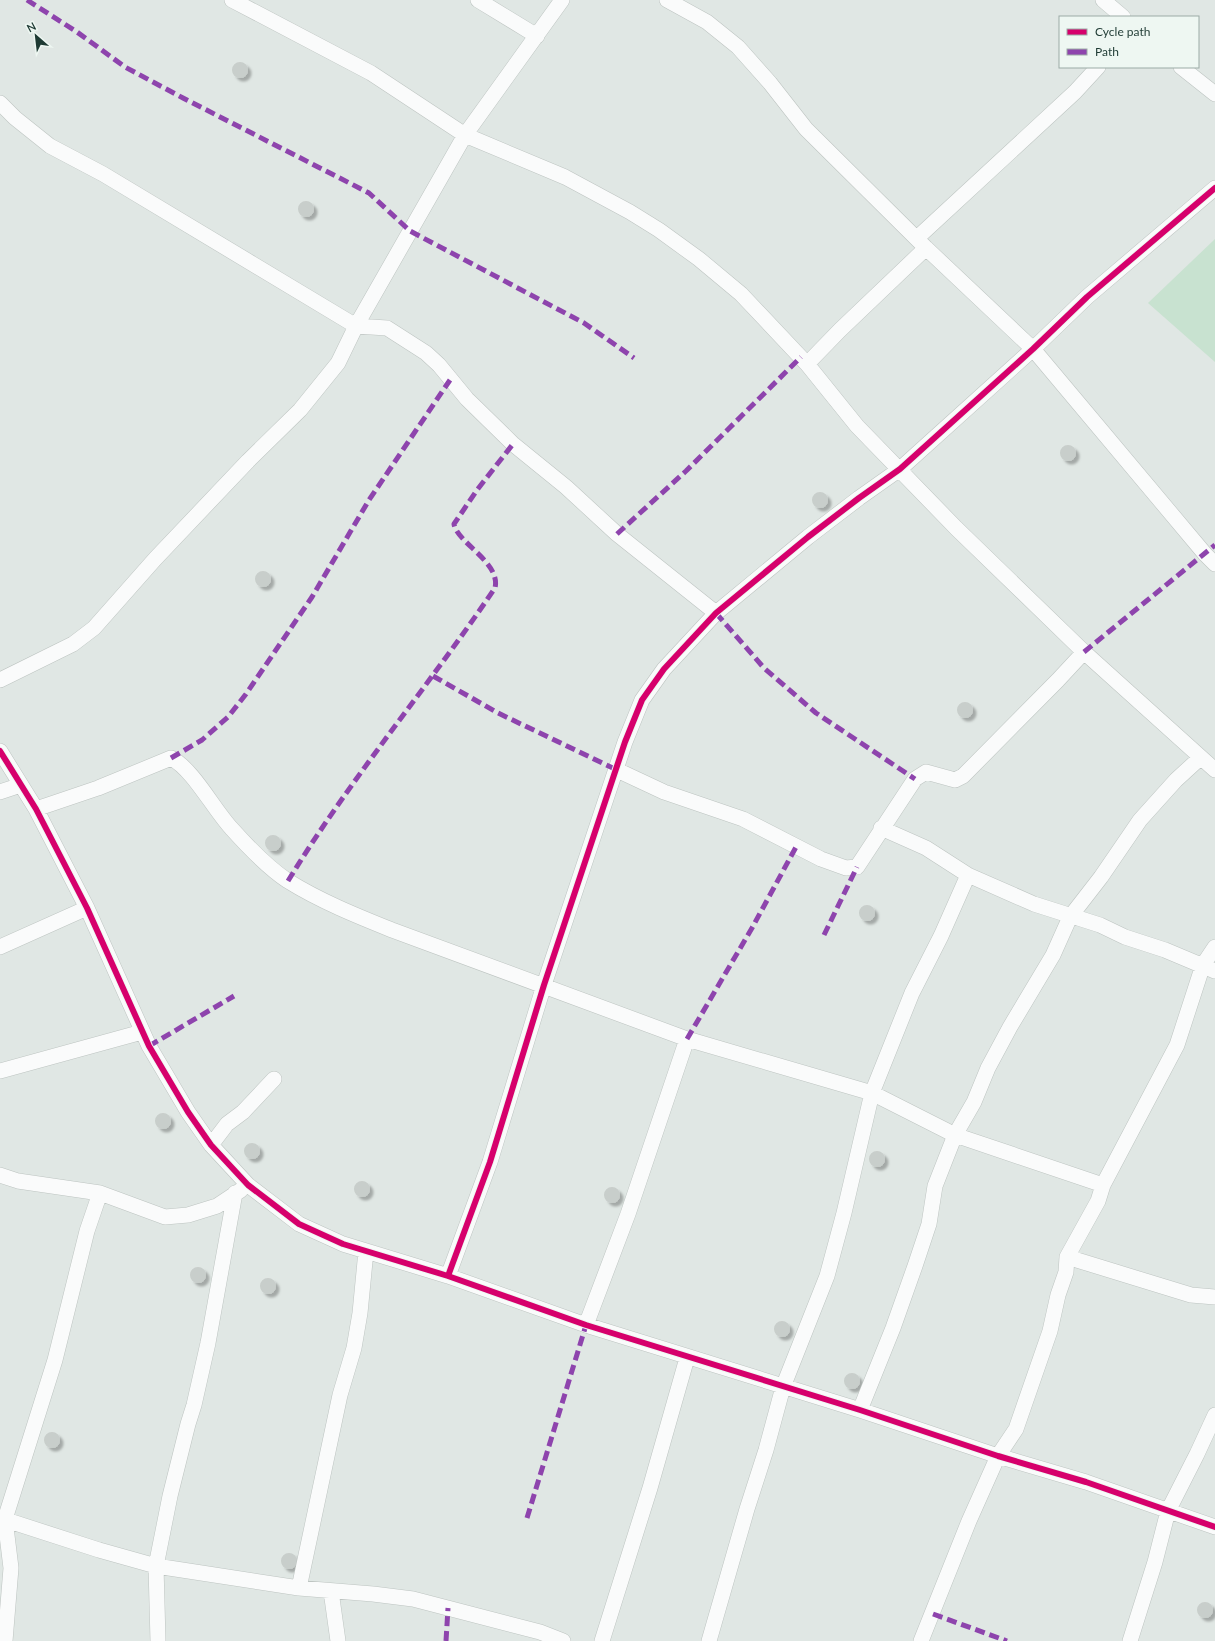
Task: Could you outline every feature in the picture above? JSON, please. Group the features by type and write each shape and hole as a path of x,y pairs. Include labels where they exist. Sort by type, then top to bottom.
{"street":[{"path":"232,0 371,73 465,134 565,177 659,230 741,294 807,364 857,426 956,528 1084,652 1210,763 1176,780 1140,820 1101,877 1070,917 1053,955 1010,1026 988,1068 974,1102 956,1135 935,1186 929,1224 906,1293 860,1410"},
{"path":"478,0 537,36"},
{"path":"0,680 73,644 94,628 161,553 248,461 300,410 338,363 356,326 465,134 562,0"},
{"path":"667,0 707,22 738,47 770,83 806,129 1033,349 1215,564"},
{"path":"1103,0 1122,16"},
{"path":"807,364 922,243 1097,68"},
{"path":"1182,68 1215,94"},
{"path":"0,103 15,118 50,146 102,174 356,326 387,328 426,353 439,365 467,399 513,444 566,487 617,534 716,613"},
{"path":"448,1276 490,1162 544,985 594,832 617,770 625,742 642,700 664,669 716,613 858,498 900,470 1033,349 1087,297 1215,188"},
{"path":"617,770 664,792 743,819 821,860 846,868 857,867 881,828 915,779 926,772 955,780 960,778 1084,652"},
{"path":"0,751 36,809 87,908 142,1032 188,1112 242,1189 299,1224 343,1244 366,1252 448,1276 586,1325 687,1358 860,1410 998,1456 1086,1482 1215,1527"},
{"path":"36,809 98,788 171,758 184,767 232,829 257,855 288,881 350,912 392,930 687,1039 872,1093 956,1135 1103,1185"},
{"path":"0,792 20,785"},
{"path":"881,828 926,848 968,875 1034,904 1070,917 1100,925 1125,937 1209,968"},
{"path":"709,1641 747,1509 766,1450 783,1387 827,1276 844,1213 872,1093 912,993 941,936 968,875"},
{"path":"0,947 87,908"},
{"path":"921,1641 969,1520 998,1456 1016,1429 1032,1386 1066,1272 1067,1257 1098,1201 1103,1185 1177,1045 1209,968 1215,947"},
{"path":"0,1071 142,1032"},
{"path":"586,1325 628,1214 687,1039"},
{"path":"211,1145 227,1124 243,1112 274,1079"},
{"path":"0,1175 34,1184 100,1193 165,1217 188,1215 217,1206 242,1189"},
{"path":"158,1641 156,1566 170,1496 194,1405 242,1189"},
{"path":"5,1641 11,1568 2,1519 55,1360 87,1230 100,1193"},
{"path":"299,1588 340,1395 354,1348 360,1313 366,1252"},
{"path":"1067,1257 1191,1295 1215,1297"},
{"path":"602,1641 650,1488 687,1358"},
{"path":"1130,1641 1155,1562 1168,1511 1197,1454 1215,1414"},
{"path":"2,1519 99,1550 156,1566 299,1588 413,1599 540,1632 563,1641"},
{"path":"331,1591 338,1641"}],"green space":[{"path":"1215,239 1215,362 1148,303"}],"building":[{"path":"240,62 246,64 248,70 246,76 240,78 234,76 232,70 234,64"},
{"path":"306,201 312,203 314,209 312,215 306,217 300,215 298,209 300,203"},
{"path":"1068,445 1074,447 1076,453 1074,459 1068,461 1062,459 1060,453 1062,447"},
{"path":"820,492 826,494 828,500 826,506 820,508 814,506 812,500 814,494"},
{"path":"263,571 269,573 271,579 269,585 263,587 257,585 255,579 257,573"},
{"path":"965,702 971,704 973,710 971,716 965,718 959,716 957,710 959,704"},
{"path":"273,835 279,837 281,843 279,849 273,851 267,849 265,843 267,837"},
{"path":"867,905 873,907 875,913 873,919 867,921 861,919 859,913 861,907"},
{"path":"163,1113 169,1115 171,1121 169,1127 163,1129 157,1127 155,1121 157,1115"},
{"path":"252,1143 258,1145 260,1151 258,1157 252,1159 246,1157 244,1151 246,1145"},
{"path":"877,1151 883,1153 885,1159 883,1165 877,1167 871,1165 869,1159 871,1153"},
{"path":"362,1181 368,1183 370,1189 368,1195 362,1197 356,1195 354,1189 356,1183"},
{"path":"612,1187 618,1189 620,1195 618,1201 612,1203 606,1201 604,1195 606,1189"},
{"path":"198,1267 204,1269 206,1275 204,1281 198,1283 192,1281 190,1275 192,1269"},
{"path":"268,1278 274,1280 276,1286 274,1292 268,1294 262,1292 260,1286 262,1280"},
{"path":"782,1321 788,1323 790,1329 788,1335 782,1337 776,1335 774,1329 776,1323"},
{"path":"852,1373 858,1375 860,1381 858,1387 852,1389 846,1387 844,1381 846,1375"},
{"path":"52,1432 58,1434 60,1440 58,1446 52,1448 46,1446 44,1440 46,1434"},
{"path":"289,1553 295,1555 297,1561 295,1567 289,1569 283,1567 281,1561 283,1555"},
{"path":"1205,1602 1211,1604 1213,1610 1211,1616 1205,1618 1199,1616 1197,1610 1199,1604"}],"marked path":[{"path":"27,0 77,32 125,67 369,193 410,231 584,323 634,358"},
{"path":"617,534 686,471 801,357"},
{"path":"171,758 202,740 228,717 246,694 312,597 369,500 450,380"},
{"path":"288,881 337,806 495,588 495,579 492,570 457,531 454,524 477,490 513,444"},
{"path":"1084,652 1215,545"},
{"path":"716,613 764,668 816,713 915,779"},
{"path":"433,676 498,713 617,770"},
{"path":"687,1039 752,928 796,847"},
{"path":"824,935 857,867"},
{"path":"149,1046 234,996"},
{"path":"527,1518 586,1325"},
{"path":"446,1641 448,1608"},
{"path":"933,1614 1007,1641"}],"cycle path":[{"path":"448,1276 490,1162 544,985 625,742 642,700 664,669 716,613 808,537 900,469 1033,349 1087,297 1215,188"},
{"path":"0,751 36,809 87,908 149,1046 188,1112 211,1145 248,1185 299,1224 343,1244 448,1276 586,1325 860,1410 998,1456 1086,1482 1215,1527"}]}
